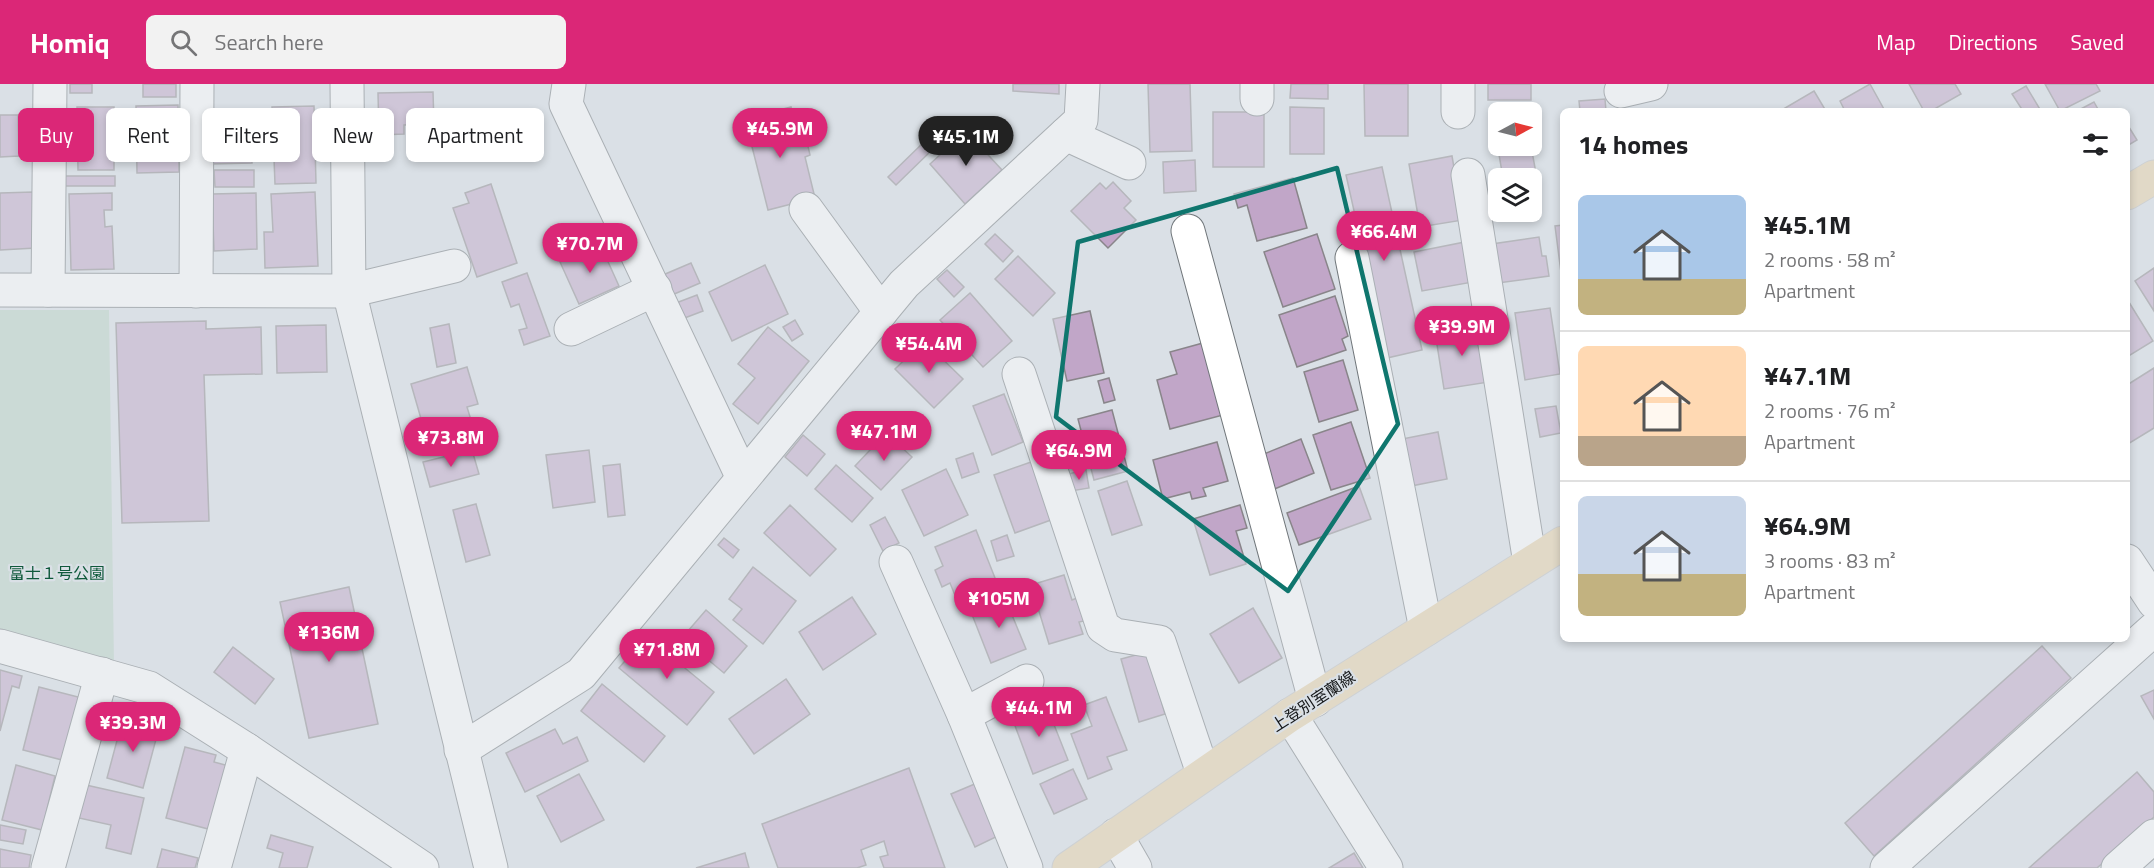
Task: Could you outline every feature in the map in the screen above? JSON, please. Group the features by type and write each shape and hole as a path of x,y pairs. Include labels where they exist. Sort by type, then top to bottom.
{"main road":[{"path":"2130,191 2154,177"},
{"name":"上登別室蘭線","path":"1069,868 1203,773 1303,707 1560,545"}],"street":[{"path":"48,290 50,84"},
{"path":"196,291 197,84"},
{"path":"347,84 349,291 490,868"},
{"path":"569,84 566,104 743,478"},
{"path":"461,750 581,674 904,284 1081,120 1083,84"},
{"path":"1066,134 1129,163"},
{"path":"1468,175 1530,563"},
{"path":"806,209 881,312"},
{"path":"1188,231 1303,707 1386,868"},
{"path":"1352,258 1426,629"},
{"path":"0,290 349,291 454,266"},
{"path":"571,329 655,289"},
{"path":"1019,374 1103,627 1115,635 1159,642 1203,773"},
{"path":"896,562 964,715 1026,868"},
{"path":"2130,566 2154,602"},
{"path":"1887,868 2154,629"},
{"path":"0,646 149,688 248,750 422,868"},
{"path":"48,868 102,675"},
{"path":"964,715 1027,681"},
{"path":"214,868 248,750"},
{"path":"1116,835 1135,868"},
{"path":"2118,868 2154,836"}],"highlighted area":[{"path":"1337,168 1398,424 1288,591 1056,417 1078,242"}],"green space":[{"name":"富士１号公園","path":"0,310 109,310 114,664 0,630"}],"building":[{"path":"70,84 92,84 92,93 70,93"},
{"path":"143,84 176,84 176,97 143,97"},
{"path":"1013,84 1059,84 1059,94 1013,91"},
{"path":"1148,84 1190,84 1192,151 1150,152"},
{"path":"1291,84 1328,84 1328,99 1290,98"},
{"path":"1364,84 1408,84 1408,136 1365,136"},
{"path":"1488,84 1531,84 1531,100 1488,100"},
{"path":"1870,84 1883,108 1844,108 1840,101"},
{"path":"1909,84 1955,84 1961,94 1936,108 1922,108"},
{"path":"2045,84 2096,84 2100,91 2066,108 2058,108"},
{"path":"2026,86 2039,108 2021,108 2012,94"},
{"path":"1814,91 1824,108 1785,108"},
{"path":"433,92 434,108 406,108 404,134 394,134 394,108 378,108 378,93"},
{"path":"1605,99 1606,108 1580,108 1579,101"},
{"path":"2094,102 2097,108 2083,108"},
{"path":"178,105 178,108 136,108 136,106"},
{"path":"314,106 312,108 312,162 315,162 316,183 275,184 274,162 300,162 300,108 272,107"},
{"path":"114,107 106,108 106,162 114,162 114,170 78,170 78,162 94,162 94,108 77,108"},
{"path":"791,107 800,144 807,142 810,155 805,157 815,198 768,210 745,119"},
{"path":"1290,107 1324,108 1324,154 1290,154"},
{"path":"1213,112 1264,112 1264,167 1213,167"},
{"path":"0,115 18,115 18,156 0,157"},
{"path":"2130,129 2137,140 2130,144"},
{"path":"966,131 1002,170 965,204 930,164"},
{"path":"927,139 935,147 896,185 888,177"},
{"path":"1452,156 1463,220 1420,227 1409,164"},
{"path":"1499,156 1533,156 1535,168 1501,168"},
{"path":"1195,160 1196,191 1164,193 1163,162"},
{"path":"137,162 179,162 179,172 137,173"},
{"path":"210,162 252,163 210,164"},
{"path":"1382,167 1422,350 1387,358 1346,175"},
{"path":"214,170 254,170 254,187 215,187"},
{"path":"65,176 115,176 115,186 65,186"},
{"path":"1293,178 1307,228 1257,241 1247,205 1238,208 1234,194"},
{"path":"1113,182 1131,201 1124,208 1136,220 1108,248 1071,211 1100,183 1106,189"},
{"path":"491,184 517,263 477,277 453,208 469,203 465,193"},
{"path":"33,192 36,248 0,250 0,193"},
{"path":"315,192 318,266 265,268 264,232 273,232 271,194"},
{"path":"112,193 112,210 104,210 105,227 112,226 114,269 71,270 69,194"},
{"path":"256,193 257,249 214,251 212,194"},
{"path":"1560,225 1560,265 1555,226"},
{"path":"995,234 1013,251 1003,262 985,244"},
{"path":"1317,234 1335,289 1283,307 1264,252"},
{"path":"1539,237 1542,256 1546,256 1549,276 1498,283 1492,244"},
{"path":"1465,242 1473,282 1422,291 1414,252"},
{"path":"600,244 619,286 579,304 560,262"},
{"path":"1018,256 1055,293 1033,316 995,279"},
{"path":"691,263 700,283 672,295 663,275"},
{"path":"765,265 788,314 732,341 709,292"},
{"path":"2154,268 2154,311 2135,281"},
{"path":"947,270 964,287 954,297 937,279"},
{"path":"527,273 550,336 524,345 519,330 527,328 519,304 511,307 502,282"},
{"path":"970,293 1012,341 983,367 940,320"},
{"path":"697,295 703,311 682,319 676,303"},
{"path":"1335,296 1348,336 1342,339 1346,350 1297,367 1279,315"},
{"path":"2130,304 2153,341 2130,355"},
{"path":"1550,308 1560,374 1525,380 1515,313"},
{"path":"1090,311 1104,373 1067,381 1053,319"},
{"path":"795,320 803,334 792,341 783,327"},
{"path":"206,321 206,329 261,327 262,374 204,375 209,521 122,523 116,323"},
{"path":"449,324 456,363 437,367 430,328"},
{"path":"326,325 327,372 277,373 276,326"},
{"path":"1479,325 1489,382 1444,389 1435,332"},
{"path":"768,327 809,361 758,424 733,404 755,378 738,364"},
{"path":"924,341 963,379 934,408 895,369"},
{"path":"1203,343 1223,415 1170,429 1157,380 1177,374 1170,352"},
{"path":"1343,360 1358,410 1319,422 1304,372"},
{"path":"467,367 478,404 467,407 474,430 428,443 411,384"},
{"path":"2154,368 2154,428 2130,443 2130,383"},
{"path":"1109,378 1115,400 1104,403 1098,381"},
{"path":"1004,394 1023,442 992,455 973,406"},
{"path":"1556,406 1560,433 1540,437 1535,409"},
{"path":"1112,410 1128,471 1094,480 1078,419"},
{"path":"1351,422 1370,478 1331,490 1313,435"},
{"path":"1438,432 1447,479 1411,486 1402,439"},
{"path":"886,433 912,457 881,490 855,466"},
{"path":"803,435 825,454 807,476 785,457"},
{"path":"1301,439 1314,473 1272,490 1259,456"},
{"path":"1217,442 1228,481 1203,488 1206,496 1192,499 1190,492 1163,499 1153,460"},
{"path":"472,450 479,474 430,487 423,462"},
{"path":"589,450 595,502 553,508 546,455"},
{"path":"973,453 979,472 962,478 956,459"},
{"path":"1031,462 1051,520 1015,533 994,475"},
{"path":"620,464 625,515 608,517 603,466"},
{"path":"836,465 873,498 852,522 815,489"},
{"path":"946,469 968,515 924,536 902,490"},
{"path":"1086,470 1089,488 1071,491 1068,474"},
{"path":"1127,481 1142,525 1112,535 1098,491"},
{"path":"1359,486 1371,519 1299,545 1287,513"},
{"path":"476,504 490,555 466,562 453,510"},
{"path":"790,505 836,549 810,576 764,533"},
{"path":"1240,505 1247,528 1236,531 1246,564 1210,575 1193,519"},
{"path":"885,517 899,543 883,551 870,525"},
{"path":"976,530 999,588 959,605 950,583 942,587 935,570 943,566 935,547"},
{"path":"1007,535 1014,556 997,561 991,541"},
{"path":"724,538 739,550 733,558 718,545"},
{"path":"753,567 796,601 763,644 733,620 742,609 729,599"},
{"path":"1064,575 1072,600 1077,598 1084,621 1079,622 1083,634 1049,644 1031,585"},
{"path":"349,587 378,724 309,738 280,602"},
{"path":"1010,596 1017,612 1012,615 1026,649 991,663 971,612"},
{"path":"852,597 876,634 823,670 799,632"},
{"path":"1253,608 1282,658 1239,683 1210,634"},
{"path":"706,610 747,646 724,673 682,638"},
{"path":"646,636 714,692 687,725 619,668"},
{"path":"2042,646 2071,678 1874,856 1845,823"},
{"path":"233,647 274,679 255,704 214,672"},
{"path":"1147,652 1165,714 1139,722 1121,659"},
{"path":"0,670 22,676 19,688 12,686 0,731"},
{"path":"786,679 810,714 754,754 729,719"},
{"path":"602,684 665,736 644,762 581,711"},
{"path":"39,687 82,698 66,761 23,750"},
{"path":"2154,690 2154,719 2141,696"},
{"path":"1106,697 1127,750 1107,757 1112,769 1088,779 1071,734 1092,726 1084,705"},
{"path":"1045,702 1068,760 1033,774 1011,715"},
{"path":"123,718 159,728 143,788 107,778"},
{"path":"555,729 563,744 577,737 588,761 525,792 506,753"},
{"path":"185,747 216,755 214,762 229,766 212,830 166,818"},
{"path":"16,765 55,776 42,830 2,820"},
{"path":"909,768 945,868 884,868 880,857 888,855 884,841 861,850 866,865 857,868 778,868 762,824"},
{"path":"1073,769 1087,799 1054,814 1040,784"},
{"path":"2137,772 2154,792 2154,817 2097,868 2029,868"},
{"path":"579,774 604,820 561,842 537,796"},
{"path":"977,783 1000,835 975,847 951,794"},
{"path":"86,785 144,798 131,854 106,848 111,825 79,818"},
{"path":"0,825 26,830 23,844 0,840"},
{"path":"271,835 313,847 307,868 279,868 283,853 267,848"},
{"path":"0,849 31,855 29,868 0,868"},
{"path":"162,849 198,858 195,868 157,868"},
{"path":"745,853 749,868 696,868"},
{"path":"1354,853 1363,868 1329,868"}]}
